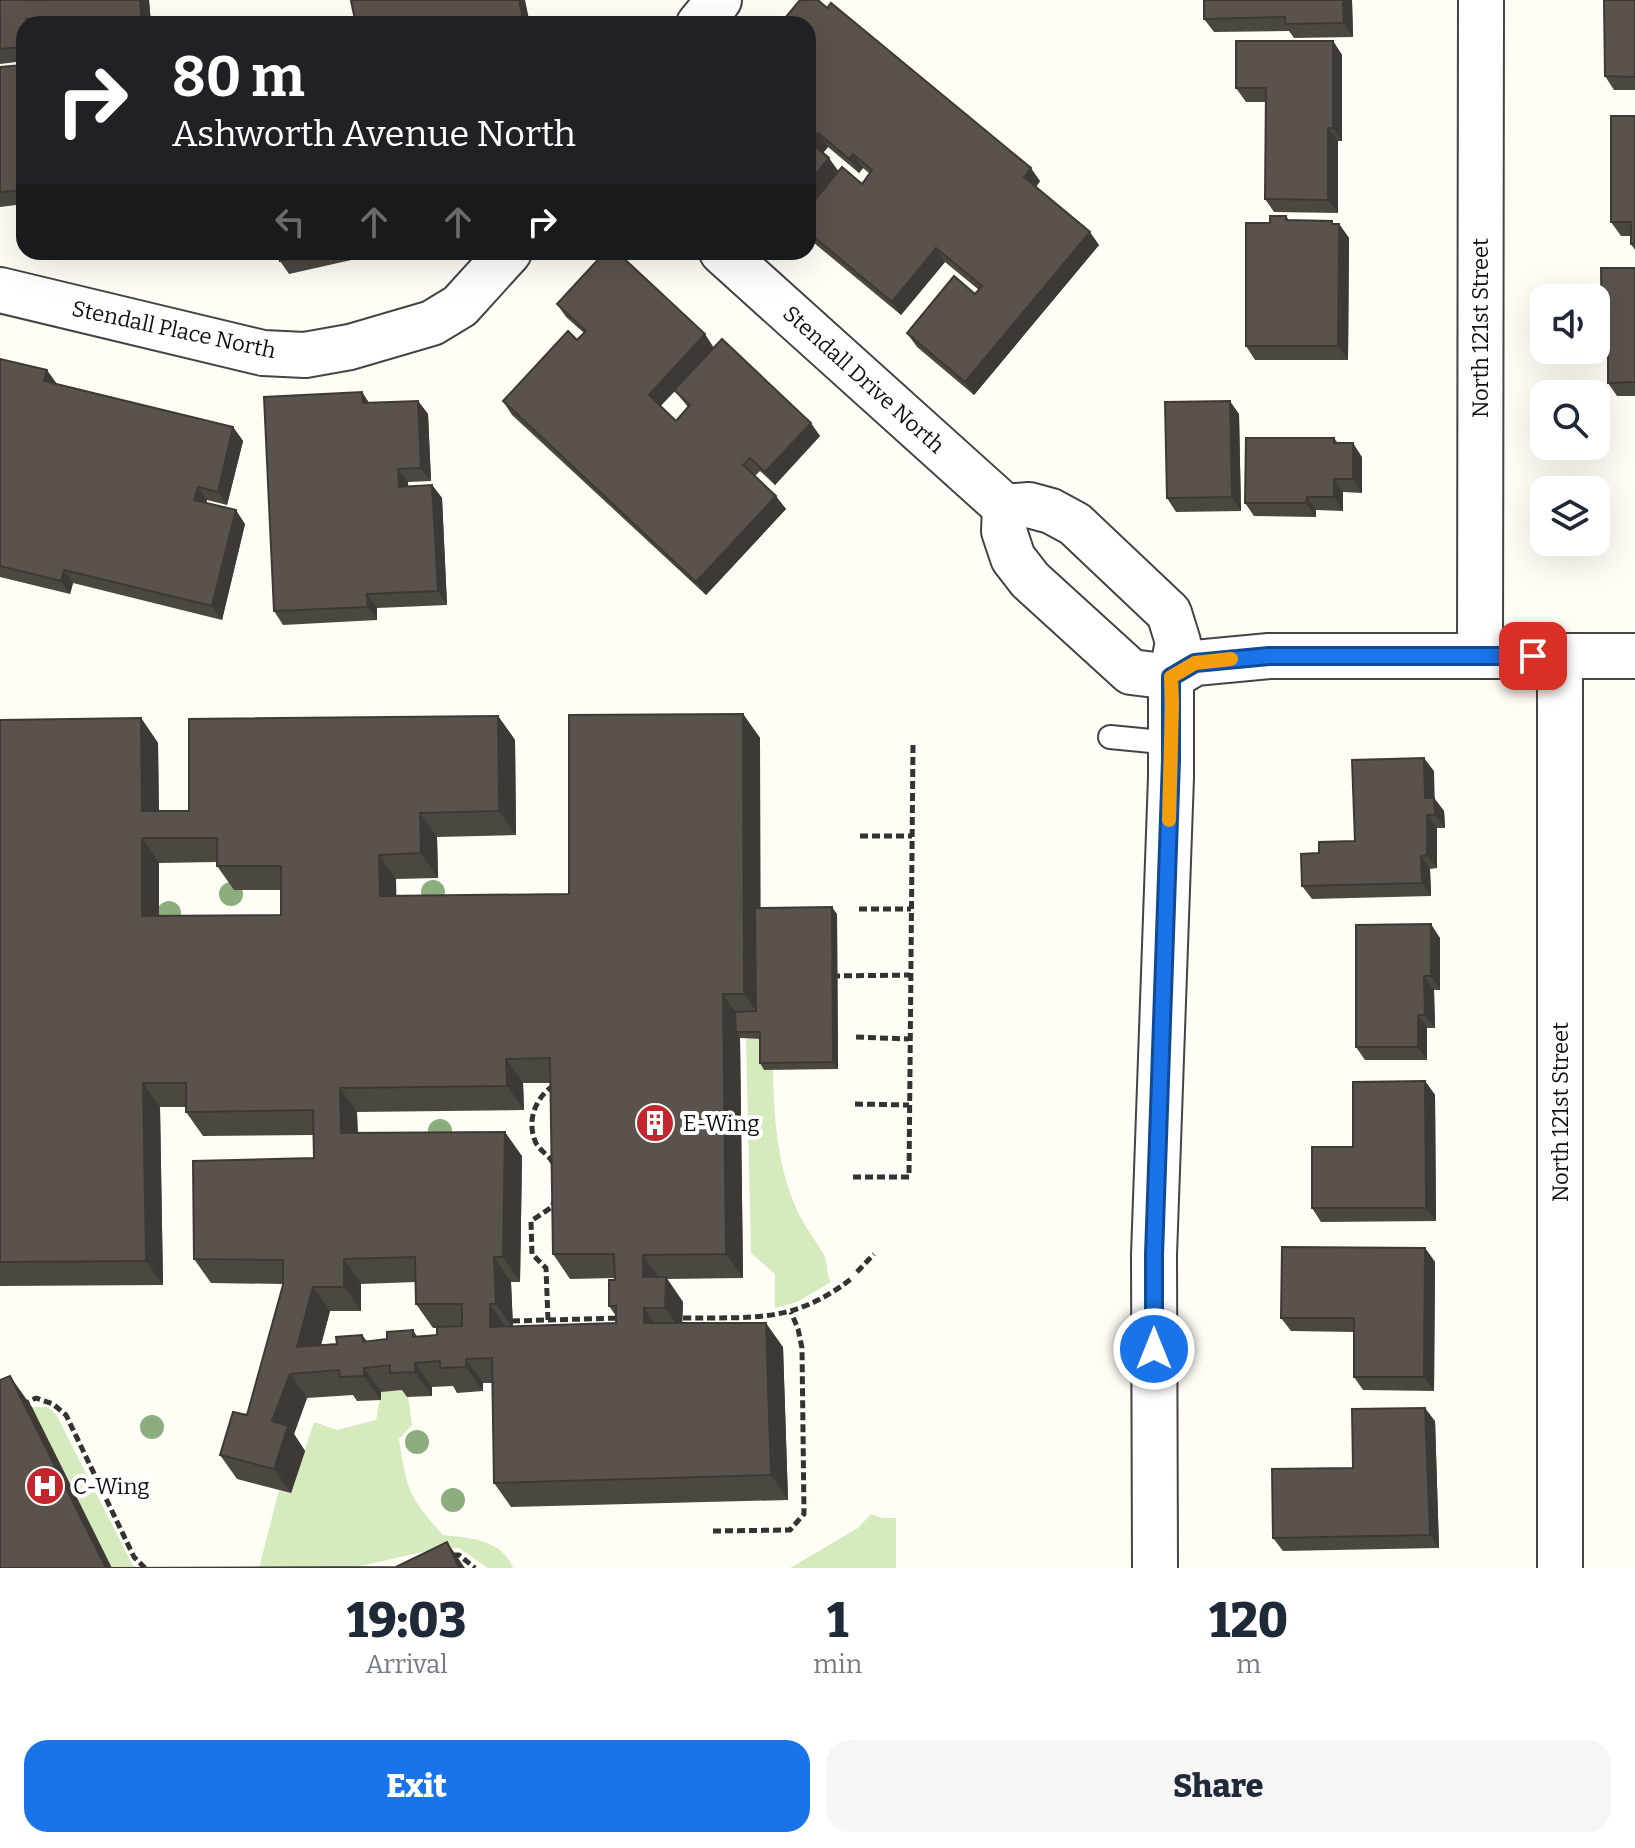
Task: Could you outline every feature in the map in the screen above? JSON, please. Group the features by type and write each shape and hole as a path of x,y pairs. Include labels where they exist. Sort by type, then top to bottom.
{"street":[{"path":"706,16 719,0"},
{"name":"North 121st Street","path":"1480,656 1481,0"},
{"name":"Stendall Place North","path":"0,290 263,353 305,355 350,347 432,323 460,306 502,260"},
{"name":"Stendall Drive North","path":"731,260 1005,507"},
{"path":"1155,1568 1154,1255 1172,743 1171,677 1178,642 1169,613 1075,524 1051,511 1029,505 1005,507 1004,531 1013,558 1030,580 1131,672 1171,677 1195,663 1269,656 1635,656"},
{"name":"North 121st Street","path":"1560,655 1560,1568"}],"lane":[{"path":"1110,737 1172,743"}],"path":[{"path":"853,1177 909,1177 913,744"},
{"path":"860,836 912,836"},
{"path":"859,909 911,909"},
{"path":"819,976 910,975"},
{"path":"856,1037 909,1039"},
{"path":"557,1170 549,1156 537,1146 531,1121 534,1108 545,1091 558,1082"},
{"path":"855,1104 909,1105"},
{"path":"548,1320 546,1268 532,1254 531,1221 552,1207 558,1190"},
{"path":"857,1272 874,1254"},
{"path":"683,1318 765,1316 791,1312 832,1293 851,1279"},
{"path":"713,1531 790,1530 804,1514 802,1348 791,1312"},
{"path":"512,1321 626,1318"},
{"path":"12,1410 36,1398 53,1404 66,1415 134,1557 145,1568"},
{"path":"449,1555 459,1555 475,1568"}],"green space":[{"path":"746,1039 765,1039 765,1069 773,1069 776,1124 785,1176 800,1216 825,1257 831,1282 797,1302 775,1308 775,1274 751,1253"},
{"path":"407,1389 412,1425 399,1439 407,1482 416,1501 443,1535 474,1539 493,1546 508,1558 513,1568 488,1568 459,1548 436,1549 352,1568 259,1568 279,1490 291,1493 314,1422 337,1430 376,1420 381,1392"},
{"path":"32,1407 47,1407 56,1414 134,1568 112,1568"},
{"path":"871,1514 896,1518 896,1568 790,1568 858,1528"}],"building":[{"path":"0,0 140,0 141,16 16,16 16,48 0,49"},
{"path":"519,0 522,16 354,16 351,1"},
{"path":"800,0 818,0 827,8 831,3 1031,168 1024,177 1090,232 965,382 907,333 954,276 975,294 982,286 936,248 892,302 816,239 816,198 842,167 862,184 872,170 853,154 849,159 818,133 816,136 816,16 787,16"},
{"path":"1204,0 1343,0 1344,23 1285,24 1285,17 1204,19"},
{"path":"1604,0 1635,0 1635,77 1605,76"},
{"path":"1236,41 1333,41 1333,128 1328,128 1328,200 1265,199 1266,88 1236,88"},
{"path":"16,66 16,191 0,192 0,67"},
{"path":"1611,116 1635,116 1635,243 1631,244 1631,222 1611,222"},
{"path":"816,147 829,158 816,174"},
{"path":"1270,216 1339,224 1338,346 1246,346 1246,223 1270,223"},
{"path":"598,260 626,260 705,334 649,395 676,421 690,405 674,390 722,339 811,423 765,472 750,458 743,465 776,496 696,582 503,401 568,331 577,340 586,331 557,304"},
{"path":"1601,268 1635,268 1635,382 1610,383 1608,380 1610,284 1601,284"},
{"path":"0,359 47,370 44,381 233,427 218,492 198,487 194,500 236,510 212,606 64,570 61,581 0,566"},
{"path":"362,392 363,403 418,401 421,468 398,469 399,487 432,485 438,591 367,594 368,607 274,611 264,397"},
{"path":"1230,401 1232,497 1167,498 1165,402"},
{"path":"1246,438 1334,438 1334,443 1353,443 1353,479 1334,479 1334,497 1307,497 1306,503 1245,503"},
{"name":"E-Wing","path":"743,714 744,994 723,994 726,1254 643,1255 643,1277 666,1277 665,1308 644,1308 644,1323 766,1323 771,1475 494,1483 492,1358 466,1359 466,1367 440,1368 440,1361 415,1363 415,1372 390,1373 390,1365 364,1368 364,1376 340,1377 339,1370 290,1374 272,1421 288,1426 274,1469 220,1455 233,1412 247,1415 283,1285 283,1260 194,1259 193,1161 314,1158 313,1110 186,1112 186,1083 143,1083 146,1261 0,1262 0,720 141,718 142,811 189,811 189,719 498,716 499,811 420,813 421,853 379,855 380,896 569,894 569,715","holes":["142,838 217,838 217,866 281,866 281,915 142,916","550,1058 553,1254 614,1254 615,1280 609,1280 609,1306 616,1306 616,1323 490,1327 490,1304 496,1304 494,1257 503,1257 505,1132 341,1133 340,1088 507,1086 506,1059","415,1257 416,1304 462,1304 462,1326 437,1327 437,1335 413,1337 413,1330 387,1332 387,1339 363,1342 362,1335 336,1337 337,1344 297,1347 313,1287 344,1287 344,1259"]},
{"path":"1424,758 1425,798 1434,798 1435,815 1427,815 1427,855 1421,856 1422,883 1302,886 1301,854 1319,853 1319,842 1355,841 1352,760"},
{"path":"832,907 833,1062 760,1063 760,1032 736,1032 735,1012 756,1011 755,908"},
{"path":"1431,924 1431,976 1424,976 1425,1015 1418,1015 1418,1047 1356,1047 1356,925"},
{"path":"1425,1081 1426,1208 1312,1208 1312,1147 1353,1147 1353,1082"},
{"path":"1282,1247 1425,1248 1424,1377 1354,1377 1354,1318 1281,1318"},
{"path":"10,1376 106,1568 0,1568 0,1380"},
{"path":"1425,1408 1430,1535 1273,1538 1272,1469 1353,1468 1352,1409"},
{"path":"447,1542 459,1568 106,1568 396,1567"}],"slow traffic":[{"path":"1169,820 1171,677 1195,663 1231,659"}],"place":[{"name":"E-Wing","path":"655,1123"},
{"name":"C-Wing","path":"45,1486"}],"route":[{"path":"1154,1349 1171,677 1195,663 1269,656 1533,656"}]}
